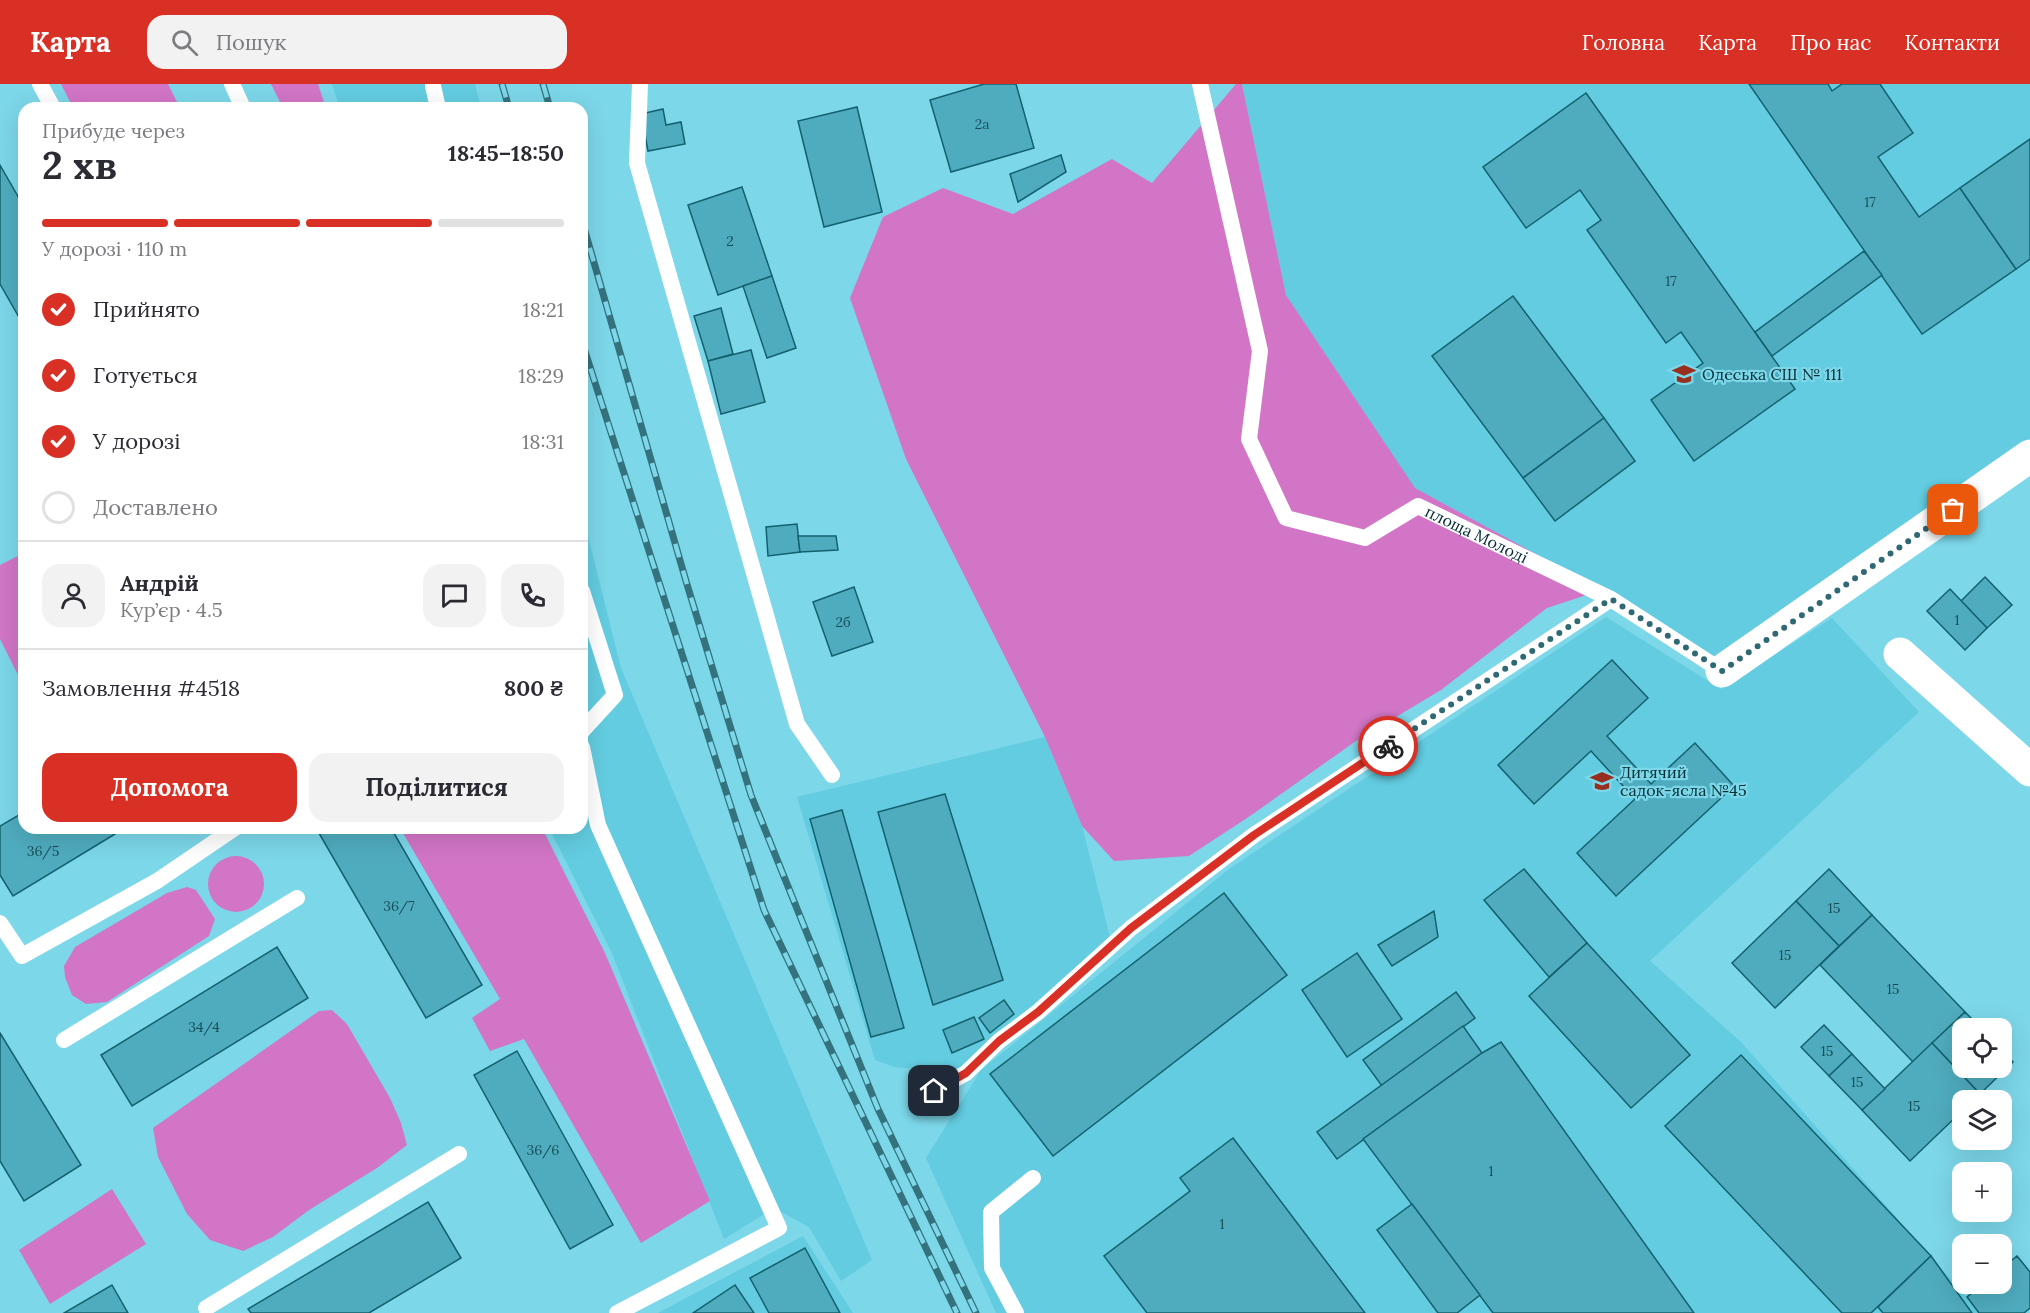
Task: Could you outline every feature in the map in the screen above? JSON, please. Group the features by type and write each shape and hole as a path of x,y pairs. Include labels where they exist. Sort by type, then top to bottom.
{"street":[{"name":"площа Молоді","path":"1722,671 2030,456"},
{"path":"1900,654 2030,770"}],"lane":[{"path":"40,84 50,102"},
{"path":"232,84 240,102"},
{"path":"640,84 637,164 797,724 832,774"},
{"name":"площа Молоді","path":"1200,84 1260,351 1249,439 1286,518 1365,538 1418,506 1611,599 1722,671"},
{"path":"433,86 437,102"},
{"path":"934,1091 966,1073 999,1041 1038,1012 1131,928 1254,835 1611,599"},
{"path":"588,610 615,695 588,724"},
{"path":"588,776 598,825 779,1228 617,1313"},
{"path":"0,923 22,956 158,881 226,834"},
{"path":"64,1040 297,898"},
{"path":"206,1308 459,1154"},
{"path":"1017,1313 992,1268 991,1212 1033,1178"}],"shaded area":[{"path":"61,84 168,84 177,102 70,102"},
{"path":"271,84 318,84 324,102 280,102"},
{"path":"332,84 475,84 480,102 338,102"},
{"path":"1236,84 1242,84 1286,295 1415,488 1602,590 1547,608 1441,690 1356,741 1189,856 1114,861 1082,826 1045,737 906,459 850,298 883,217 943,188 1013,214 1112,159 1152,183"},
{"name":"Одеська СШ № 111","path":"1242,84 2030,84 2030,454 1721,665 1611,595 1415,489 1286,295"},
{"path":"588,536 621,668 872,1260 841,1281 809,1227 774,1208 724,1239 611,951 552,834 588,834"},
{"path":"18,556 18,675 0,639 0,565"},
{"path":"1606,617 1721,689 1832,618 1919,712 1650,961 1741,1042 1952,1280 1952,1294 1964,1294 1979,1313 996,1313 926,1158 981,1070 1229,869"},
{"path":"1045,737 1082,826 1110,937 956,1072 894,1067 875,1060 797,797"},
{"path":"404,834 545,834 605,953 710,1201 641,1243 524,1039 490,1051 472,1018 500,999"},
{"path":"230,856 242,856 252,860 260,868 264,884 260,900 252,908 242,912 230,912 220,908 212,900 208,890 208,878 212,868 220,860"},
{"path":"187,887 196,890 215,919 209,936 107,1002 86,1004 72,995 65,977 64,966 75,947 167,893"},
{"path":"332,1010 347,1024 390,1098 401,1123 407,1145 377,1168 309,1210 273,1237 243,1251 210,1240 187,1214 158,1157 153,1128 319,1011"},
{"path":"112,1189 146,1244 50,1304 19,1250"},
{"path":"803,1236 853,1313 658,1313"}],"building":[{"path":"984,84 1016,84 1034,148 951,172 930,100"},
{"path":"1749,84 1828,84 1832,91 1842,84 1880,84 1913,133 1878,157 1919,217 1960,188 2016,269 1922,334"},
{"path":"1586,93 1795,389 1694,461 1651,400 1703,363 1681,332 1666,343 1587,230 1601,220 1580,190 1526,228 1483,167"},
{"path":"857,107 882,212 824,227 798,121"},
{"path":"663,109 666,125 681,122 685,144 648,151 641,114"},
{"path":"2030,139 2030,259 2016,269 1960,188"},
{"path":"1061,155 1066,172 1018,202 1010,174"},
{"path":"0,165 18,196 18,316 0,284"},
{"path":"742,187 772,276 718,295 688,205"},
{"path":"1864,251 1882,275 1772,356 1755,332"},
{"path":"772,276 796,348 767,358 743,286"},
{"path":"1513,296 1604,418 1523,478 1432,356"},
{"path":"721,308 733,354 708,361 694,316"},
{"path":"751,350 765,402 721,414 708,361"},
{"path":"1604,418 1635,461 1555,521 1523,478"},
{"path":"797,524 800,552 768,556 766,527"},
{"path":"798,536 836,536 838,550 800,552"},
{"path":"1985,577 2012,605 1987,628 1961,601"},
{"path":"854,587 873,642 832,656 813,602"},
{"path":"1950,589 1987,628 1965,650 1927,611"},
{"path":"1612,660 1648,698 1607,736 1651,784 1695,743 1734,786 1616,896 1577,853 1635,799 1591,751 1534,804 1498,765"},
{"path":"945,794 1003,980 933,1005 878,812"},
{"path":"842,810 904,1028 871,1037 810,819"},
{"path":"18,816 18,834 115,834 13,896 0,875 0,826"},
{"path":"319,834 394,834 482,985 426,1018"},
{"path":"1524,869 1587,943 1549,977 1484,900"},
{"path":"1829,869 1872,915 1839,946 1796,901"},
{"path":"1224,893 1287,975 1053,1156 990,1074"},
{"path":"1796,901 1839,946 1775,1008 1732,963"},
{"path":"1434,911 1438,937 1392,966 1378,945"},
{"path":"1872,915 1965,1012 1959,1018 1952,1018 1952,1024 1913,1062 1820,965"},
{"path":"1587,943 1690,1055 1631,1108 1529,996"},
{"path":"277,947 308,998 132,1106 101,1055"},
{"path":"1357,953 1402,1019 1347,1057 1302,990"},
{"path":"1456,992 1475,1018 1382,1086 1363,1060"},
{"path":"1004,1000 1014,1014 990,1033 979,1018"},
{"path":"1965,1012 1971,1018 1959,1018"},
{"path":"974,1017 984,1039 952,1053 943,1030"},
{"path":"1952,1024 1952,1064 1932,1043"},
{"path":"1824,1025 1852,1054 1829,1076 1801,1047"},
{"path":"1463,1026 1482,1053 1337,1159 1317,1132"},
{"path":"0,1033 81,1165 24,1201 0,1161"},
{"path":"1501,1042 1694,1313 1493,1313 1363,1139 1482,1053"},
{"path":"1932,1043 1952,1064 1952,1078 1965,1078 1976,1090 1952,1090 1952,1121 1910,1161 1862,1110"},
{"path":"517,1051 613,1225 570,1249 474,1075"},
{"path":"1852,1054 1885,1089 1862,1110 1829,1076"},
{"path":"1741,1055 1931,1256 1871,1313 1842,1313 1665,1126"},
{"path":"1965,1078 1996,1078 1984,1090 1976,1090"},
{"path":"1233,1138 1365,1313 1147,1313 1104,1256 1190,1191 1180,1178"},
{"path":"428,1202 461,1258 369,1313 251,1313 248,1309"},
{"path":"1412,1204 1480,1295 1457,1313 1438,1313 1377,1230"},
{"path":"805,1248 840,1313 769,1313 750,1278"},
{"path":"1931,1256 1952,1285 1952,1294 1958,1294 1972,1313 1883,1313 1878,1307"},
{"path":"2017,1256 2030,1272 2030,1308 2024,1313 1979,1313 1967,1297 1971,1294 2012,1294 2012,1260"},
{"path":"112,1285 128,1313 64,1313"},
{"path":"735,1285 754,1313 693,1313"}],"railway":[{"path":"502,84 507,102"},
{"path":"543,84 548,102"},
{"path":"588,242 686,581 751,795 878,1109 976,1313"},
{"path":"588,361 764,910 957,1313"}],"way so far":[{"path":"1388,746 1611,599 1722,671 1953,510"}],"place":[{"name":"Одеська СШ № 111","path":"1684,374"},
{"name":"Дитячий садок-ясла №45","path":"1602,781"}],"route":[{"path":"934,1091 966,1073 999,1041 1038,1012 1131,928 1254,835 1388,746"}]}
